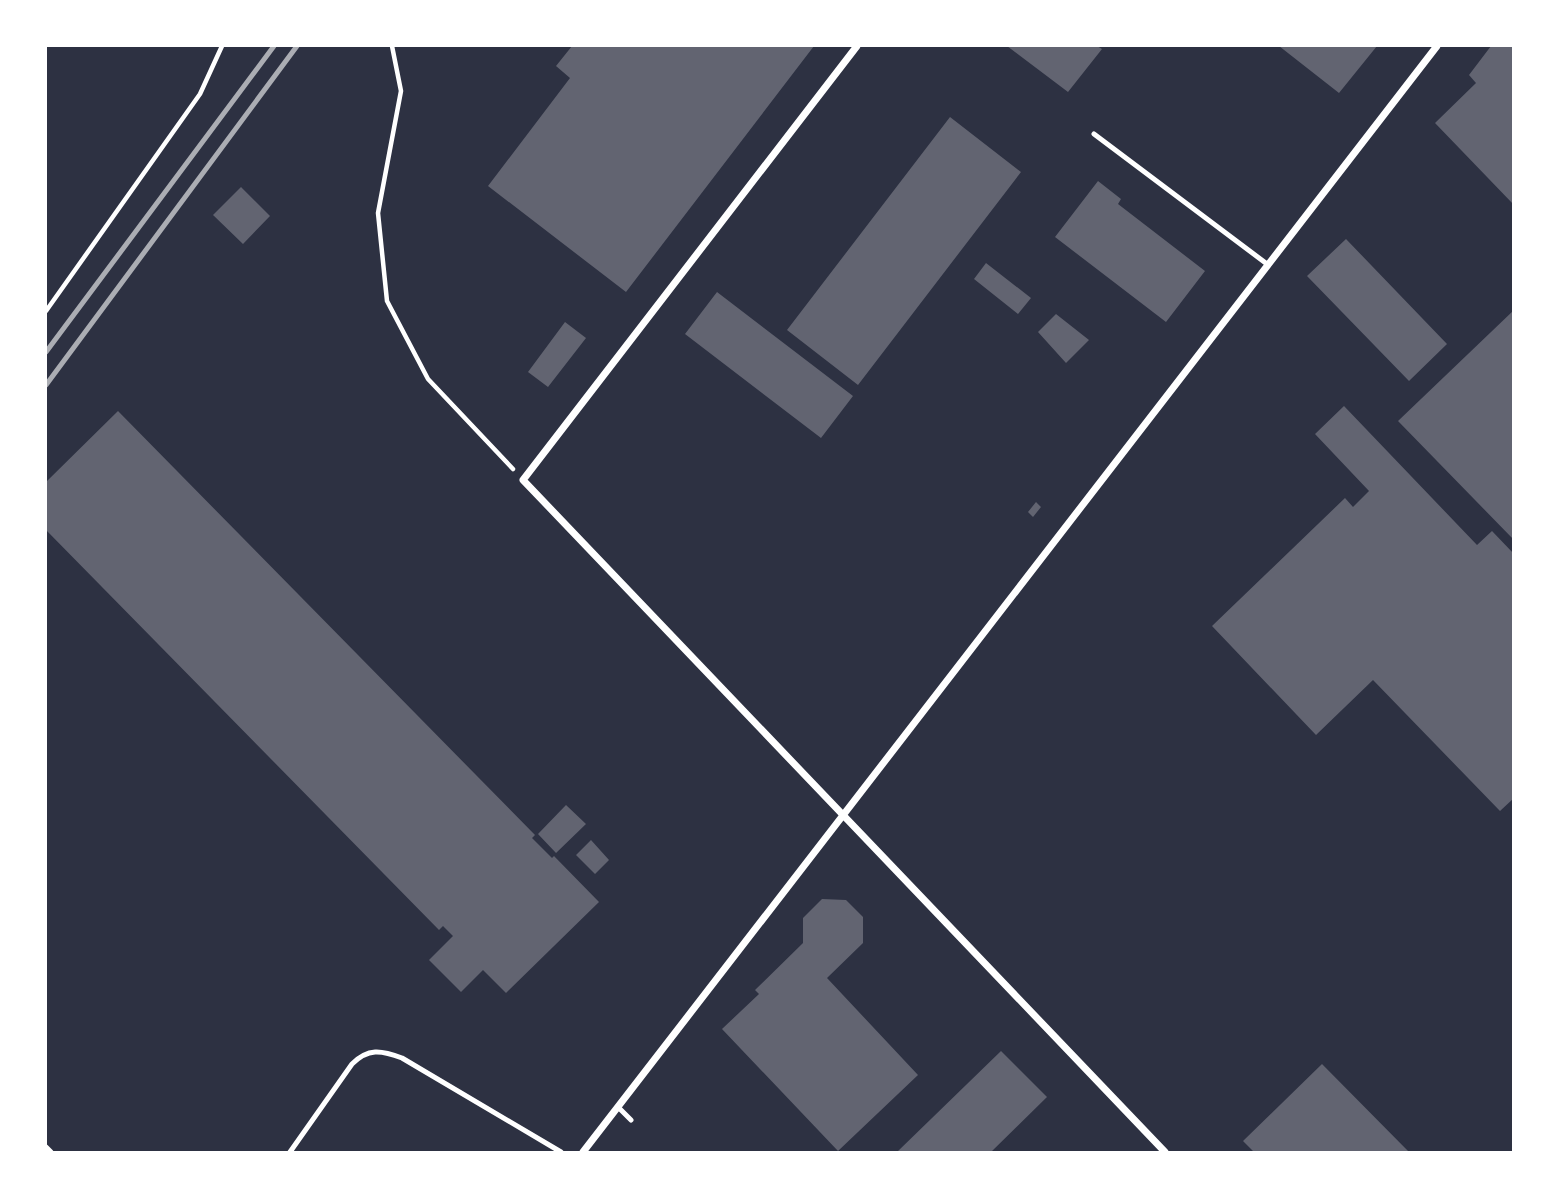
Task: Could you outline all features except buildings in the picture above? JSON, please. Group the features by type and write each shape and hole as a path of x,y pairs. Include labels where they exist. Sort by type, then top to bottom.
{"street":[{"path":"857,46 523,480 1165,1153"},
{"path":"583,1153 1437,46"}],"lane":[{"path":"1094,134 1267,264"},
{"path":"290,1153 352,1064 363,1054 375,1051 402,1058 561,1153"},
{"path":"618,1107 631,1120"},
{"path":"46,1147 51,1153"}],"path":[{"path":"46,312 200,94 222,46"},
{"path":"392,46 401,91 379,213 387,301 428,379 523,480"}],"railway":[{"path":"46,352 274,46"},
{"path":"46,385 297,46"}]}
